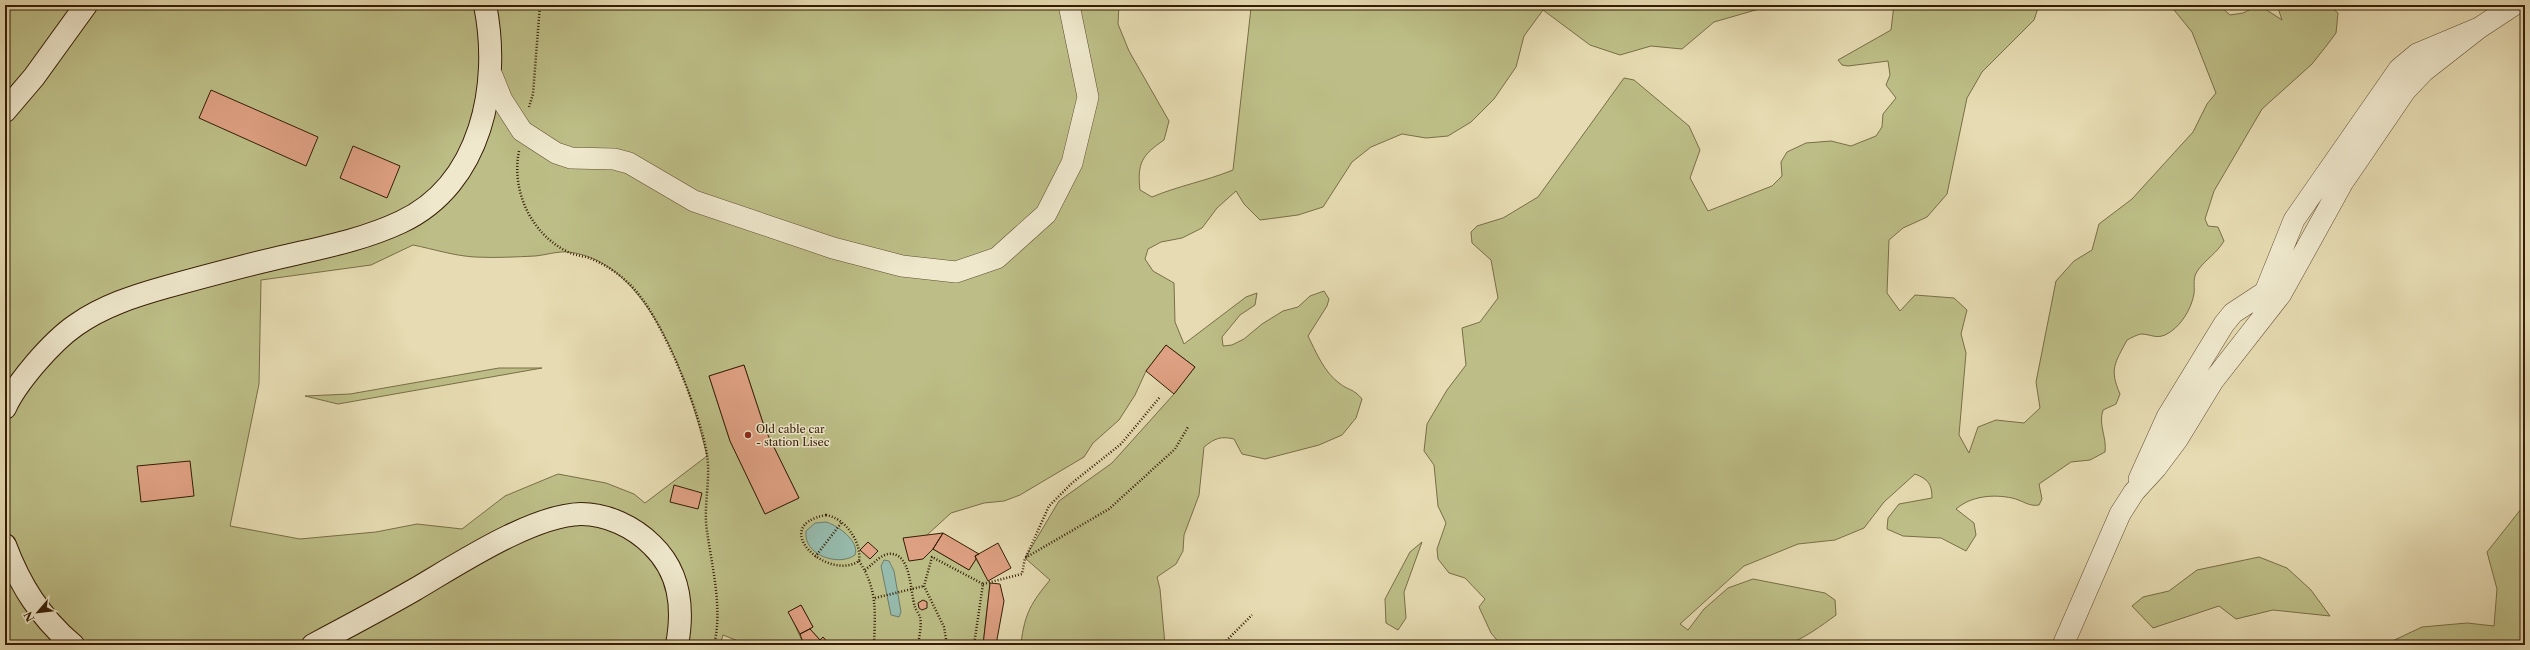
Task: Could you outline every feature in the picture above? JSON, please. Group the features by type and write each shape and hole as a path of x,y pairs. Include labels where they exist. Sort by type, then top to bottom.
{"main road":[{"path":"5,111 34,77 86,5"},
{"path":"5,408 20,383 48,349 76,325 107,307 203,277 353,239 386,229 420,211 446,187 471,151 480,133 491,73 485,5"},
{"path":"313,645 484,549 542,522 581,514 599,516 630,528 643,537 662,555 676,580 678,590 681,618 677,645"},
{"path":"5,545 18,577 34,604 55,630 73,645"}],"street":[{"path":"491,73 502,100 522,131 546,148 570,158 614,159 629,163 694,201 798,236 902,266 956,272 997,258 1046,214 1072,163 1088,97 1068,5"},
{"path":"2063,645 2120,514 2134,492 2167,417 2224,324 2233,313 2265,292 2294,220 2390,80 2417,54 2479,28 2514,5"}],"path":[{"path":"540,5 533,94 522,131 518,154 518,184 524,205 534,222 548,238 568,252 594,260 615,271 630,284 644,302 671,351 687,391 708,456 706,529 716,613 714,645"},
{"path":"946,645 944,627 924,586 932,557 983,584 1022,574 1025,558 1049,506 1072,482 1121,444 1160,397"},
{"path":"1025,558 1109,509 1174,449 1188,427"},
{"path":"859,561 841,564 826,562 815,557 803,544 801,532 804,526 815,518 826,515 842,522 855,540 859,561 873,586 875,598 874,645"},
{"path":"815,557 842,522"},
{"path":"865,570 881,557 894,554 899,557 907,569 913,589 914,606 920,617 918,645"},
{"path":"974,645 983,584"},
{"path":"875,598 924,586"},
{"path":"1222,645 1252,615"}],"green space":[{"path":"5,5 1119,5 1118,24 1129,51 1169,121 1164,140 1146,155 1140,166 1140,190 1152,197 1233,170 1251,8 1249,5 1704,5 1708,7 1718,5 1773,5 1714,22 1682,49 1651,46 1620,55 1590,45 1543,10 1524,36 1516,67 1494,99 1471,122 1448,136 1426,138 1402,134 1371,147 1352,162 1323,207 1298,215 1260,220 1244,204 1236,191 1217,208 1202,228 1182,238 1161,242 1148,249 1145,259 1153,271 1174,283 1175,322 1184,344 1246,297 1257,293 1255,305 1240,315 1222,337 1223,346 1232,345 1244,339 1262,324 1283,311 1298,307 1310,296 1324,291 1329,299 1327,306 1308,336 1329,373 1339,383 1356,393 1362,399 1356,418 1342,435 1319,445 1265,459 1242,454 1234,439 1218,438 1204,447 1199,495 1184,535 1183,551 1176,564 1157,577 1160,589 1165,645 1022,645 1021,643 1030,609 1038,595 1050,580 1025,558 1059,501 1112,463 1174,394 1195,367 1166,345 1146,371 1135,395 1119,420 1093,443 1084,457 1020,495 1004,501 984,503 951,513 927,535 923,559 933,549 969,570 976,559 990,583 983,645 830,645 823,637 820,640 810,629 813,627 801,605 789,612 804,645 748,645 723,635 720,645 5,645","holes":["413,245 452,254 475,257 535,256 568,252 597,260 622,278 644,302 662,332 678,364 690,397 707,456 645,503 634,494 606,483 558,474 505,496 462,529 417,524 376,532 300,539 230,526 259,384 261,280 371,265","744,365 765,429 799,498 765,514 730,441 709,376"]},
{"path":"1894,5 2039,5 2034,20 1982,72 1967,98 1947,194 1927,217 1903,228 1889,240 1887,293 1900,311 1915,295 1954,298 1967,310 1961,334 1966,353 1959,435 1969,453 1978,427 1996,420 2024,423 2040,408 2036,382 2056,281 2074,261 2092,250 2099,224 2132,199 2193,132 2207,104 2216,93 2192,32 2170,5 2219,5 2230,15 2243,13 2259,5 2282,20 2277,5 2329,5 2338,13 2336,33 2312,64 2262,109 2214,191 2205,219 2208,226 2218,227 2224,241 2196,273 2194,279 2193,300 2184,318 2175,328 2165,335 2159,337 2139,334 2127,340 2117,361 2114,372 2120,394 2116,404 2103,410 2102,415 2101,421 2105,441 2105,452 2090,460 2071,462 2039,484 2042,499 2039,505 2032,505 2012,498 1997,496 1982,497 1968,501 1956,509 1974,523 1976,535 1966,551 1941,538 1903,536 1887,529 1888,518 1899,504 1932,498 1930,486 1926,480 1915,474 1884,502 1864,528 1835,540 1798,544 1744,566 1680,624 1688,630 1704,609 1728,588 1753,579 1825,593 1835,600 1836,615 1806,636 1785,645 1501,645 1491,633 1479,607 1485,599 1465,578 1449,573 1438,559 1437,549 1446,523 1438,506 1434,465 1424,451 1427,424 1447,390 1466,365 1462,328 1480,322 1498,298 1491,260 1472,243 1471,232 1477,226 1503,218 1538,197 1624,78 1634,80 1689,126 1700,150 1690,178 1708,211 1772,186 1782,176 1781,162 1787,152 1806,143 1831,141 1851,146 1876,136 1882,127 1883,114 1896,98 1886,85 1890,75 1888,61 1848,66 1842,65 1838,60 1891,30"},
{"path":"499,368 542,368 338,404 305,396 350,394"},
{"path":"2525,504 2525,645 2384,645 2422,627 2467,623 2494,626 2497,589 2487,552"},
{"path":"1422,542 1404,592 1406,618 1398,630 1386,623 1385,599 1410,552"},
{"path":"2259,557 2287,568 2311,590 2330,616 2273,610 2236,619 2219,606 2153,628 2132,606 2143,597 2169,591 2197,570"}],"shaded area":[{"path":"826,522 836,526 851,539 856,550 855,555 840,560 831,559 816,552 810,547 806,531 815,523"},
{"path":"884,560 889,561 894,571 901,612 899,617 891,615 881,566"}],"building":[{"path":"211,90 318,137 306,166 199,118"},
{"path":"353,146 400,166 387,198 340,178"},
{"path":"1166,345 1195,367 1174,394 1146,371"},
{"name":"Old cable car - station Lisec","path":"744,365 765,429 799,498 765,514 730,441 709,376"},
{"path":"190,461 194,496 141,502 137,466"},
{"path":"674,485 702,493 698,509 670,502"},
{"path":"943,533 979,554 975,556 976,559 969,570 933,549"},
{"path":"943,533 933,549 923,559 909,561 903,538"},
{"path":"868,542 878,551 870,559 860,550"},
{"path":"998,543 1011,568 988,581 975,556"},
{"path":"990,583 1000,584 1004,601 996,645 983,645"},
{"path":"923,600 927,602 927,608 922,610 919,608 918,603"},
{"path":"801,605 813,627 800,634 788,612"},
{"path":"810,629 820,640 815,645 804,645 800,634"},
{"path":"823,637 830,645 815,645"}],"place":[{"name":"Old cable car - station Lisec","path":"748,435"}]}
